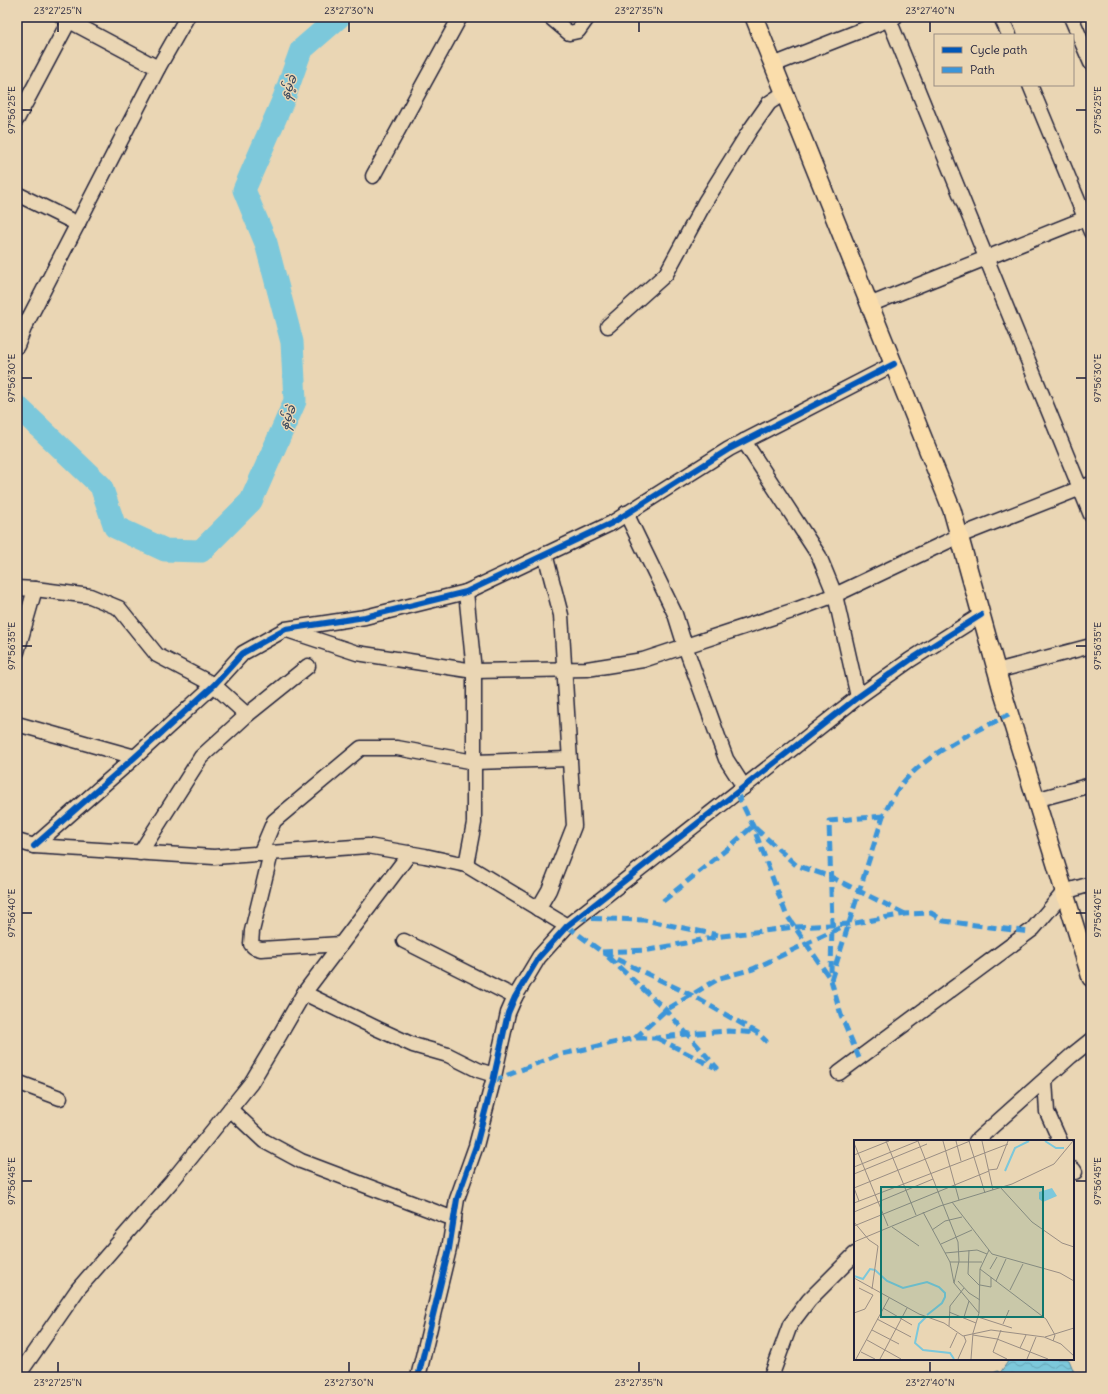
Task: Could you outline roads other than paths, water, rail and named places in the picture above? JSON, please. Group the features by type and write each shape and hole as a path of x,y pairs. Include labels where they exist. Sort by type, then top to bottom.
{"main road":[{"path":"754,17 952,510 996,671 1035,800 1090,970"}],"street":[{"path":"17,346 24,328 158,68 187,17"},
{"path":"373,176 460,17"},
{"path":"550,17 569,33 578,31 588,17"},
{"path":"1001,17 1009,34"},
{"path":"1071,17 1091,63"},
{"path":"773,65 890,18 986,258 1085,486 1091,515"},
{"path":"17,119 65,19 158,68"},
{"path":"1030,86 1088,218 1091,232"},
{"path":"608,326 666,274 705,202 750,130 769,103 784,93"},
{"path":"17,194 78,224"},
{"path":"869,304 1088,218"},
{"path":"34,846 214,685 243,653 286,629 365,617 466,592 612,522 729,449 894,364"},
{"path":"744,442 819,556 835,595 858,697"},
{"path":"286,629 358,653 474,671 587,669 642,660 795,610 835,595 959,536 1085,486"},
{"path":"626,513 675,614 726,759 744,787"},
{"path":"538,908 549,890 574,826 561,616 545,554"},
{"path":"17,588 90,596 119,608 157,655 214,685 247,715"},
{"path":"17,652 36,589"},
{"path":"466,592 474,671 474,823 466,865"},
{"path":"418,1377 449,1249 457,1199 476,1146 508,1012 515,997 539,957 567,926 858,697 910,660 981,615"},
{"path":"996,671 1091,646"},
{"path":"140,853 201,758 247,715 308,666"},
{"path":"17,724 135,757"},
{"path":"341,944 261,949 254,947 251,944 265,853 274,821 362,748 397,748 474,762 569,759"},
{"path":"1035,800 1091,785"},
{"path":"17,841 34,846 214,857 368,846 466,865 567,926"},
{"path":"17,1377 78,1289 172,1181 251,1083 304,993 410,853"},
{"path":"839,1073 1033,929 1064,892 1091,884"},
{"path":"404,940 515,997"},
{"path":"304,993 385,1033 413,1045 448,1055 478,1070 494,1075"},
{"path":"977,1140 1091,1040"},
{"path":"1045,1080 1047,1112 1060,1140"},
{"path":"17,1082 60,1098"},
{"path":"230,1109 264,1141 301,1161 454,1220"},
{"path":"771,1377 790,1325 808,1300 854,1255"}],"water":[{"path":"1008,1360 1069,1360 1076,1377 991,1377 993,1373 998,1371 1000,1373"}],"waterway":[{"name":"နမ့်ခဲ","path":"17,406 101,486 115,527 165,550 201,551 251,501 295,401 292,342 266,243 244,190 284,98 301,50 339,17"}]}
